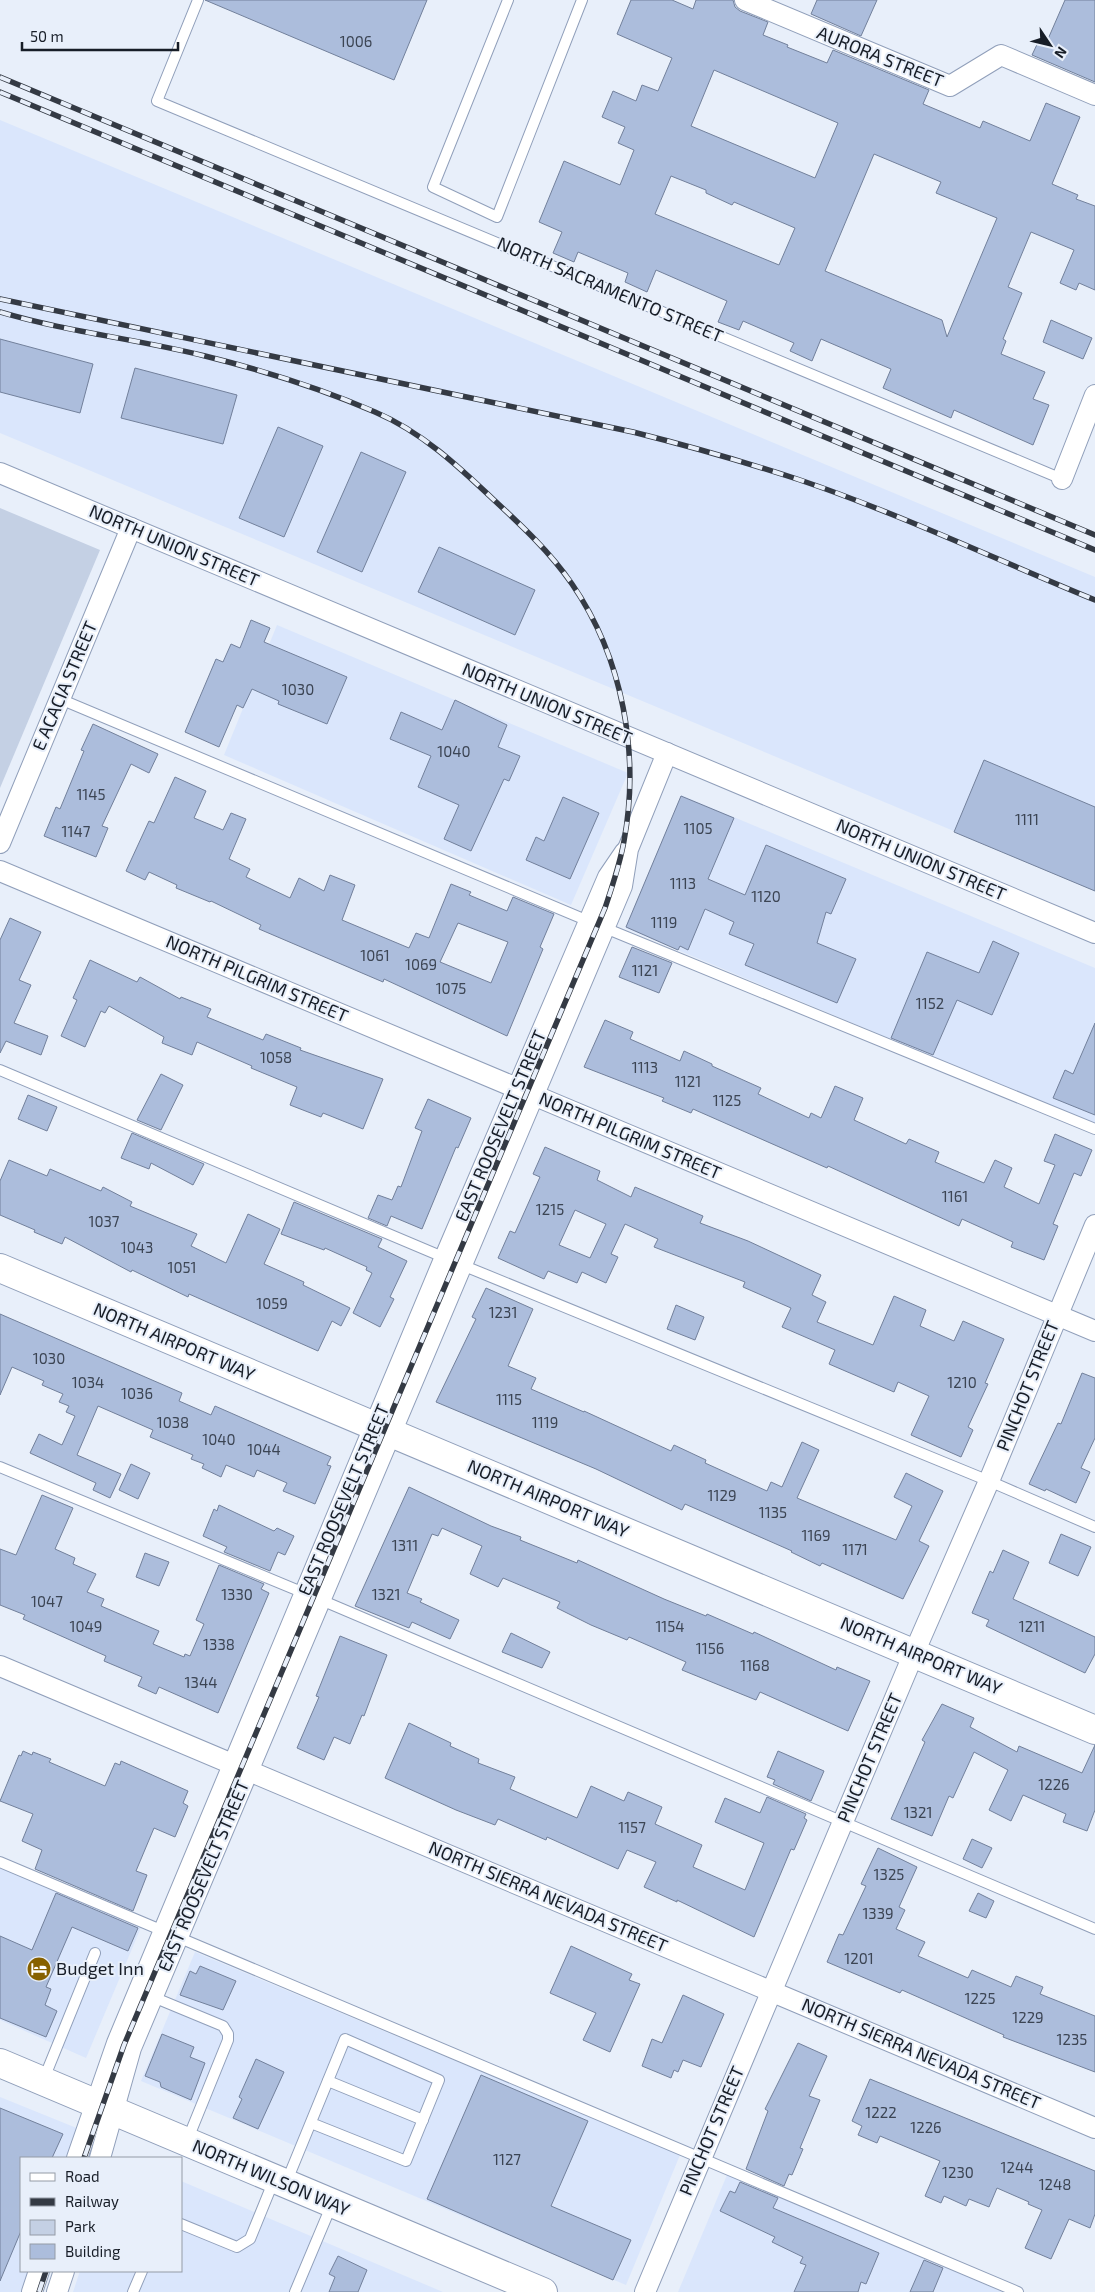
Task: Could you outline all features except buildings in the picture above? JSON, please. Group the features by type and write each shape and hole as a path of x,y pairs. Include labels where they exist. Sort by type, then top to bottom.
{"main road":[{"name":"NORTH AIRPORT WAY","path":"0,1268 1095,1730"},
{"name":"NORTH WILSON WAY","path":"0,2063 542,2292"}],"street":[{"name":"AURORA STREET","path":"745,0 950,86 1001,56 1095,95"},
{"path":"1062,479 1095,395"},
{"name":"NORTH UNION STREET","path":"0,473 1095,933"},
{"name":"E ACACIA STREET","path":"0,844 131,528"},
{"name":"EAST ROOSEVELT STREET","path":"100,2157 104,2108 117,2043 171,1935 597,925 622,886 628,849 667,753"},
{"name":"NORTH PILGRIM STREET","path":"0,871 1095,1332"},
{"name":"PINCHOT STREET","path":"644,2292 914,1653 989,1481 1056,1315 1095,1225"},
{"name":"NORTH SIERRA NEVADA STREET","path":"0,1666 241,1766 1095,2128"},
{"name":"EAST ROOSEVELT STREET","path":"78,2157 104,2108 132,2048 153,1997 171,1935"},
{"path":"32,2292 40,2272"},
{"path":"57,2292 64,2272"}],"lane":[{"name":"NORTH SACRAMENTO STREET","path":"198,0 158,102 1062,479"},
{"path":"508,0 433,187 497,217 582,0"},
{"path":"60,699 597,925 1095,1129"},
{"path":"0,1070 454,1261 989,1481 1095,1527"},
{"path":"0,1467 313,1596 1095,1929"},
{"path":"0,1862 1018,2292"},
{"path":"43,2082 95,1953"},
{"path":"153,1997 223,2026 228,2034 228,2040 186,2142"},
{"path":"182,2224 237,2247 245,2244 250,2239 311,2123 346,2039 439,2080 406,2161 311,2123"},
{"path":"328,2081 423,2120"},
{"path":"295,2292 332,2203"},
{"path":"133,2292 142,2272"}],"shaded area":[{"path":"0,120 1095,577 1095,890 0,433"},
{"path":"277,625 628,773 571,905 224,755"},
{"path":"681,795 1095,968 1095,1124 625,928"},
{"path":"0,1865 142,1925 86,2058 0,2020"},
{"path":"195,1952 680,2155 626,2285 141,2081"},
{"path":"0,2097 84,2131 74,2157 20,2157 20,2272 34,2272 27,2292 0,2292"},
{"path":"727,2175 1003,2292 678,2292"},
{"path":"182,2181 443,2292 73,2292 80,2272 182,2272"}],"green space":[{"path":"0,508 100,550 0,788"}],"railway":[{"path":"0,77 1095,535"},
{"path":"0,92 1095,550"},
{"path":"0,299 633,432 696,449 779,473 837,493 911,522 1095,600"},
{"path":"0,312 51,325 226,361 312,387 392,420 439,451 467,475 545,550 572,584 590,613 604,643 615,675 628,741 630,775 624,841 605,908 124,2045 84,2157"},
{"path":"39,2292 46,2272"}],"place":[{"name":"Budget Inn","path":"39,1969"}]}
